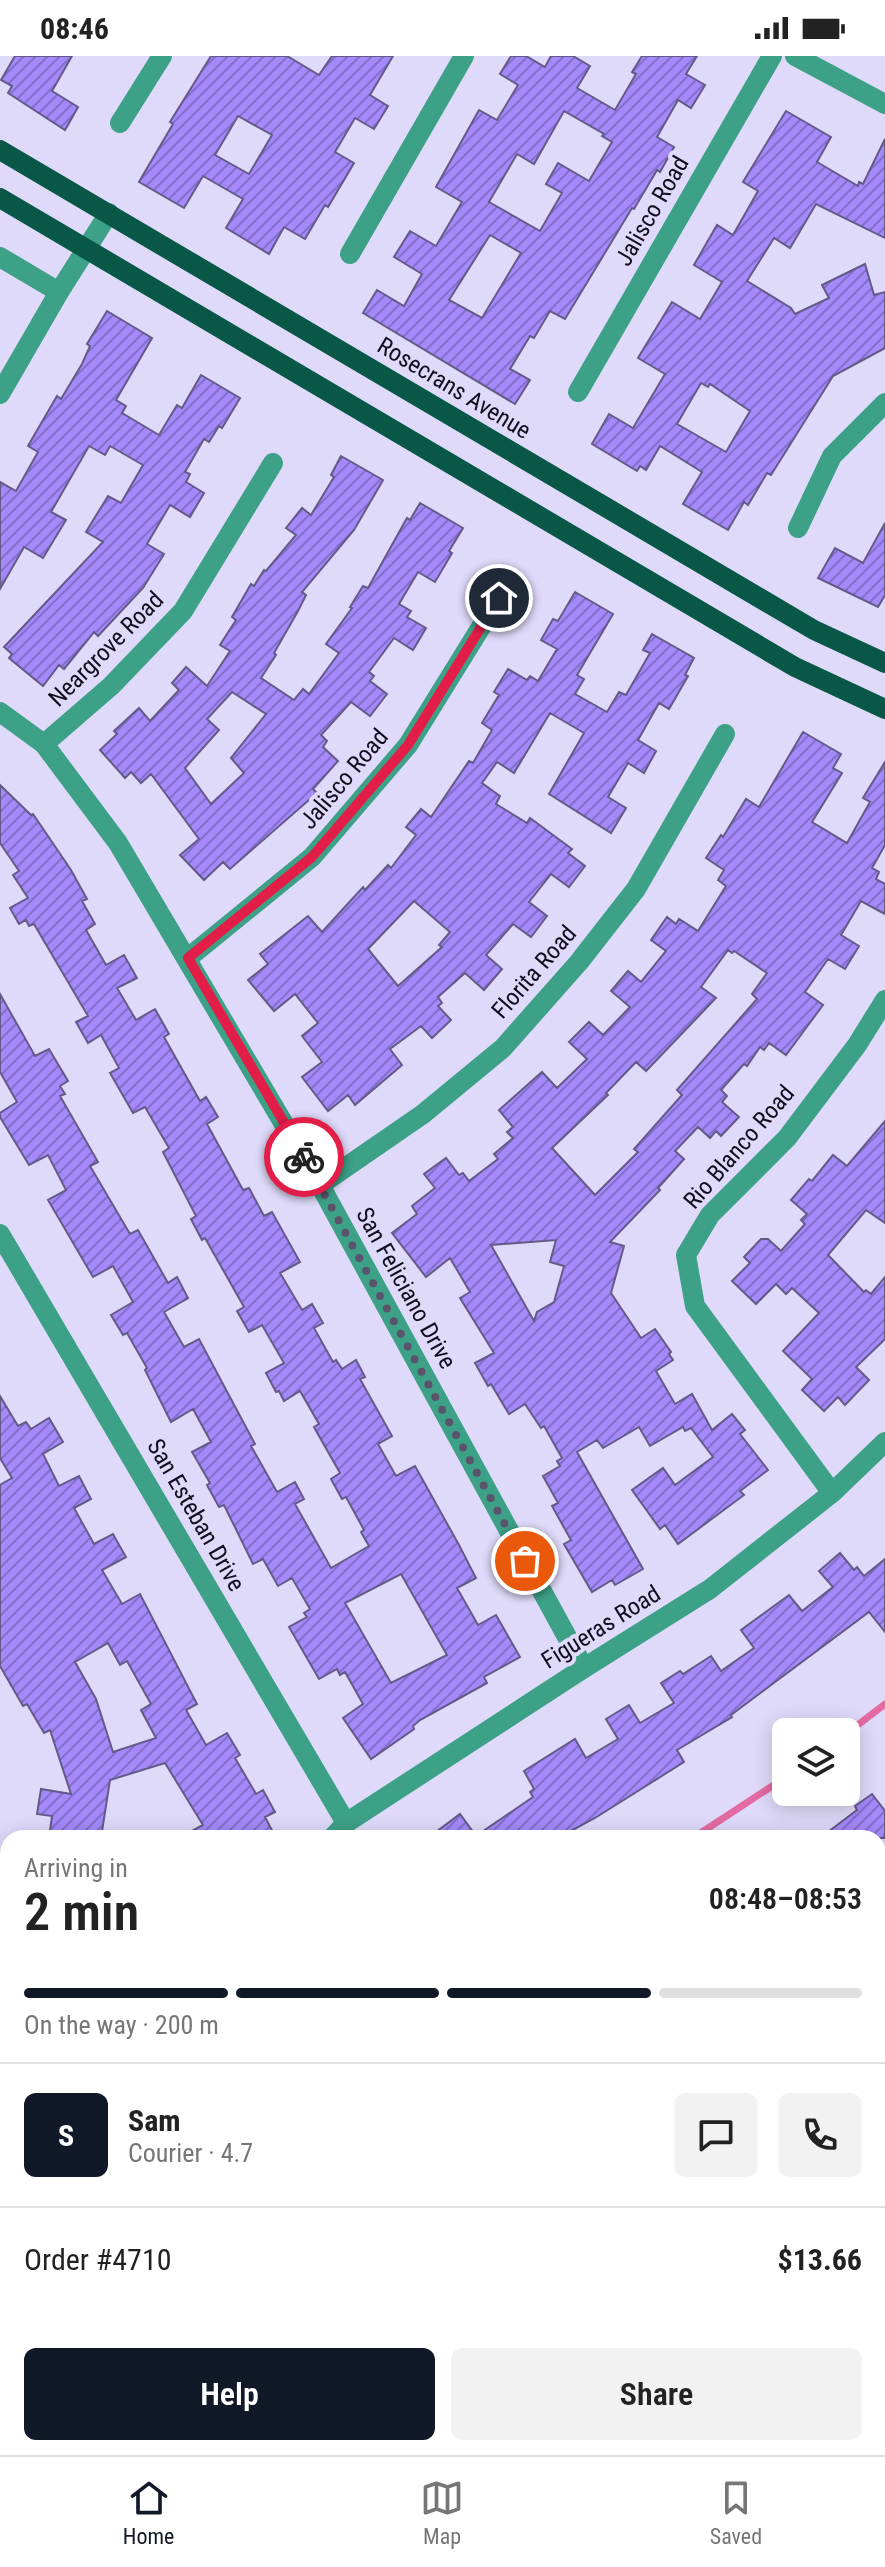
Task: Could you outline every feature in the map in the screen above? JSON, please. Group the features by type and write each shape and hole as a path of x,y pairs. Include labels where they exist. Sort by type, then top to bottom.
{"main road":[{"name":"Rosecrans Avenue","path":"0,150 814,630 885,663"},
{"path":"0,198 781,659 885,709"}],"street":[{"path":"120,123 162,56"},
{"path":"350,254 464,56"},
{"name":"Jalisco Road","path":"578,392 772,56"},
{"path":"795,56 885,104"},
{"path":"0,394 109,213"},
{"path":"0,257 59,292"},
{"path":"798,528 832,456 885,403"},
{"name":"Neargrove Road","path":"44,744 111,686 183,611 273,463"},
{"name":"Jalisco Road","path":"188,958 312,857 408,745 499,598"},
{"name":"San Feliciano Drive","path":"0,712 44,744 118,843 320,1185 584,1668"},
{"name":"Florita Road","path":"320,1185 423,1114 512,1037 579,962 636,889 725,734"},
{"name":"Rio Blanco Road","path":"832,1493 695,1306 686,1255 710,1215 787,1138 857,1045 885,1000"},
{"name":"San Esteban Drive","path":"0,1234 346,1823"},
{"name":"Figueras Road","path":"339,1830 584,1668 710,1589 832,1493 885,1442"}],"building":[{"path":"15,56 72,56 52,91 78,107 65,130 8,93 12,86 1,80"},
{"path":"211,56 287,56 319,75 332,56 393,56 370,95 388,106 374,129 355,118 335,152 354,163 328,207 325,205 305,239 284,227 269,254 226,228 243,199 203,176 184,208 139,182 173,124 170,122","holes":["238,116 272,135 249,174 215,155"]},
{"path":"511,56 526,56 545,67 551,56 573,56 590,66 577,88 615,110 636,74 632,72 642,56 697,56 686,74 705,85 691,108 678,100 657,137 674,147 660,172 657,170 632,208 565,319 550,311 510,369 530,380 515,404 363,313 377,290 404,306 422,274 394,257 410,231 436,246 462,202 436,187 479,110 497,120 518,85 500,74","holes":["564,111 612,142 589,181 558,163 546,184 562,193 540,231 489,202 517,154 534,164","490,235 521,253 482,318 449,300"]},
{"path":"786,111 831,137 817,162 858,186 859,182 863,184 885,139 885,238 816,204 790,248 774,238 747,281 791,308 795,314 829,298 822,285 865,264 874,295 885,292 885,348 833,376 771,475 767,473 748,505 744,502 728,530 683,504 702,472 660,446 646,470 640,466 637,471 592,444 609,414 633,428 665,374 638,358 672,302 700,319 722,282 694,265 717,225 733,235 758,191 743,182","holes":["701,383 708,387 710,384 750,411 726,452 677,424"]},
{"path":"107,311 152,338 116,400 126,406 122,413 159,435 177,405 182,408 201,375 240,398 222,428 219,426 209,442 204,439 185,472 190,474 186,482 204,493 190,517 170,505 147,544 164,554 143,588 98,636 94,632 64,669 59,665 43,686 9,658 12,654 4,647 103,542 86,532 108,496 121,503 143,465 110,446 105,455 89,446 51,512 66,520 43,558 24,547 0,589 0,482 16,491 38,452 28,446 57,396 61,399 82,364 90,346 87,344"},
{"path":"341,456 383,480 354,530 302,592 306,595 261,678 294,700 303,689 309,694 339,653 326,644 352,608 363,586 368,588 407,518 410,520 420,503 463,528 435,582 418,572 399,604 411,611 407,617 426,628 413,650 394,638 369,672 374,676 370,681 387,694 370,716 351,702 321,735 327,741 323,747 338,761 313,789 317,793 230,869 223,862 204,880 180,855 199,839 151,774 141,783 131,772 125,778 100,750 117,734 114,731 139,708 150,721 179,690 172,683 186,667 207,686 230,651 220,645 236,620 232,617 251,584 254,586 264,570 296,535 286,528 302,508 311,515 334,477 331,475","holes":["232,692 266,714 231,758 244,773 211,804 185,768 219,730 207,719"]},
{"path":"885,523 885,595 878,607 818,578 835,548 863,563"},
{"path":"575,592 613,614 577,675 584,679 575,694 607,712 619,692 626,695 650,653 643,650 652,634 694,658 685,675 688,676 669,709 659,703 638,740 656,751 644,773 628,763 608,797 626,808 611,833 549,794 584,733 550,713 514,773 497,762 482,783 500,796 496,804 527,823 530,818 572,849 568,853 585,866 569,887 551,874 529,902 547,916 531,937 513,924 486,955 502,969 484,990 465,973 438,997 442,1003 438,1006 451,1020 432,1038 421,1026 390,1049 402,1065 355,1105 348,1095 328,1111 302,1077 322,1062 302,1036 318,1023 295,994 274,1011 248,980 268,964 260,954 308,916 322,932 363,887 365,890 388,865 391,868 416,835 406,827 421,809 431,817 469,761 473,763 492,730 482,723 499,695 494,692 508,669 527,680 530,676 538,681 557,649 541,640 553,619 558,621","holes":["414,901 450,932 439,945 442,947 398,986 368,949"]},
{"path":"803,732 841,754 833,768 842,773 812,822 847,843 870,802 863,798 885,762 885,845 872,868 879,872 876,879 885,884 885,914 861,901 841,935 859,946 845,969 828,959 805,992 823,1005 786,1055 769,1043 764,1050 760,1047 747,1066 744,1064 721,1090 727,1096 722,1102 739,1117 721,1136 716,1131 710,1138 698,1127 675,1151 684,1159 658,1188 660,1190 610,1242 624,1246 611,1293 641,1338 655,1329 671,1352 669,1354 673,1360 656,1371 675,1404 692,1394 712,1430 732,1414 745,1430 740,1434 768,1470 740,1491 744,1495 678,1544 665,1525 660,1529 632,1490 663,1468 675,1485 713,1457 691,1428 685,1431 683,1427 650,1446 639,1427 603,1448 597,1440 577,1452 643,1569 615,1585 612,1580 592,1592 564,1544 571,1540 552,1506 558,1503 543,1476 560,1466 557,1461 562,1458 544,1426 541,1428 525,1404 509,1414 475,1363 494,1353 460,1298 470,1292 450,1258 426,1277 392,1233 417,1214 412,1206 435,1188 424,1174 446,1158 459,1175 463,1173 469,1181 498,1159 494,1154 513,1138 507,1132 513,1127 499,1110 542,1072 557,1088 587,1059 569,1042 589,1022 603,1035 630,1007 611,991 628,971 641,982 666,951 651,940 667,917 676,924 679,919 698,931 726,886 718,880 724,870 706,858 746,799 759,807","holes":["728,950 767,973 752,994 757,999 677,1090 682,1095 634,1149 638,1152 595,1195 552,1148 608,1095 606,1093 636,1062 646,1071 716,998 701,987","556,1240 550,1262 564,1266 554,1302 537,1312 534,1321 491,1245"]},
{"path":"0,785 33,814 71,870 87,899 82,901 95,924 86,930 106,965 124,955 137,978 117,988 136,1020 155,1009 169,1034 164,1037 200,1101 206,1097 218,1117 207,1124 243,1190 249,1188 264,1216 272,1212 300,1262 280,1273 302,1310 312,1304 323,1323 314,1328 333,1362 336,1360 342,1369 356,1360 365,1377 360,1379 392,1436 378,1444 396,1476 415,1466 476,1578 457,1588 478,1625 496,1615 520,1657 484,1677 487,1683 420,1720 413,1726 414,1729 371,1759 343,1718 363,1704 345,1672 340,1675 337,1669 319,1679 289,1627 307,1617 304,1613 310,1609 292,1578 278,1586 263,1559 253,1564 224,1505 219,1507 207,1485 210,1483 192,1452 211,1442 193,1409 171,1422 145,1370 147,1368 127,1333 123,1335 111,1315 133,1302 113,1266 93,1277 48,1200 66,1190 48,1155 29,1165 0,1117 0,1113 17,1102 0,1072 0,994 35,1056 49,1049 68,1081 60,1086 65,1094 60,1096 98,1162 90,1166 130,1234 138,1230 168,1283 177,1277 188,1298 164,1312 184,1347 199,1339 277,1492 295,1482 304,1499 295,1504 331,1568 369,1546 346,1497 342,1499 331,1479 340,1473 314,1427 319,1424 300,1391 284,1401 266,1373 284,1363 262,1325 249,1332 237,1311 244,1307 191,1219 196,1216 163,1152 169,1148 145,1107 133,1113 110,1073 119,1068 101,1035 88,1043 76,1022 88,1016 34,924 29,926 26,920 19,924 10,908 28,898 13,875 19,871 0,843","holes":["401,1574 447,1655 391,1683 345,1603"]},
{"path":"885,1121 885,1223 866,1210 828,1255 864,1292 866,1290 871,1294 885,1277 885,1339 856,1367 869,1380 845,1405 838,1397 824,1411 802,1390 812,1379 783,1351 819,1313 792,1288 786,1294 776,1284 756,1304 732,1281 750,1263 744,1257 761,1239 768,1239 781,1251 805,1224 801,1220 807,1214 791,1200 809,1179 812,1181 833,1155 847,1166"},
{"path":"0,1396 18,1426 26,1422 31,1429 49,1418 63,1442 43,1454 59,1486 79,1476 91,1499 74,1508 94,1544 113,1534 126,1557 102,1570 122,1604 140,1594 197,1704 186,1710 206,1745 227,1733 240,1755 235,1758 256,1794 263,1790 275,1812 265,1817 272,1830 194,1830 203,1825 165,1763 110,1780 102,1830 50,1830 52,1816 37,1814 41,1789 71,1794 50,1730 44,1733 27,1704 23,1706 0,1666 0,1485 12,1478 0,1458","holes":["108,1643 120,1665 127,1661 151,1704 141,1710 156,1738 113,1752 96,1699 75,1662"]},
{"path":"840,1553 854,1570 857,1567 864,1576 885,1559 885,1632 869,1612 732,1717 677,1750 684,1762 573,1830 485,1830 533,1797 530,1792 534,1789 524,1771 575,1739 586,1758 618,1739 606,1719 629,1705 640,1723 674,1703 661,1683 680,1671 683,1674 711,1656 721,1671 754,1648 741,1630 789,1595 802,1611 833,1587 819,1571"},
{"path":"872,1794 885,1811 885,1830 831,1830 857,1810 855,1806 860,1806 860,1802"},
{"path":"460,1814 472,1830 439,1830"}],"waterway":[{"path":"860,1723 885,1704"},
{"path":"705,1830 772,1786"}],"way so far":[{"path":"304,1157 525,1561"}],"route":[{"path":"304,1157 188,958 312,857 408,745 499,598"}]}
